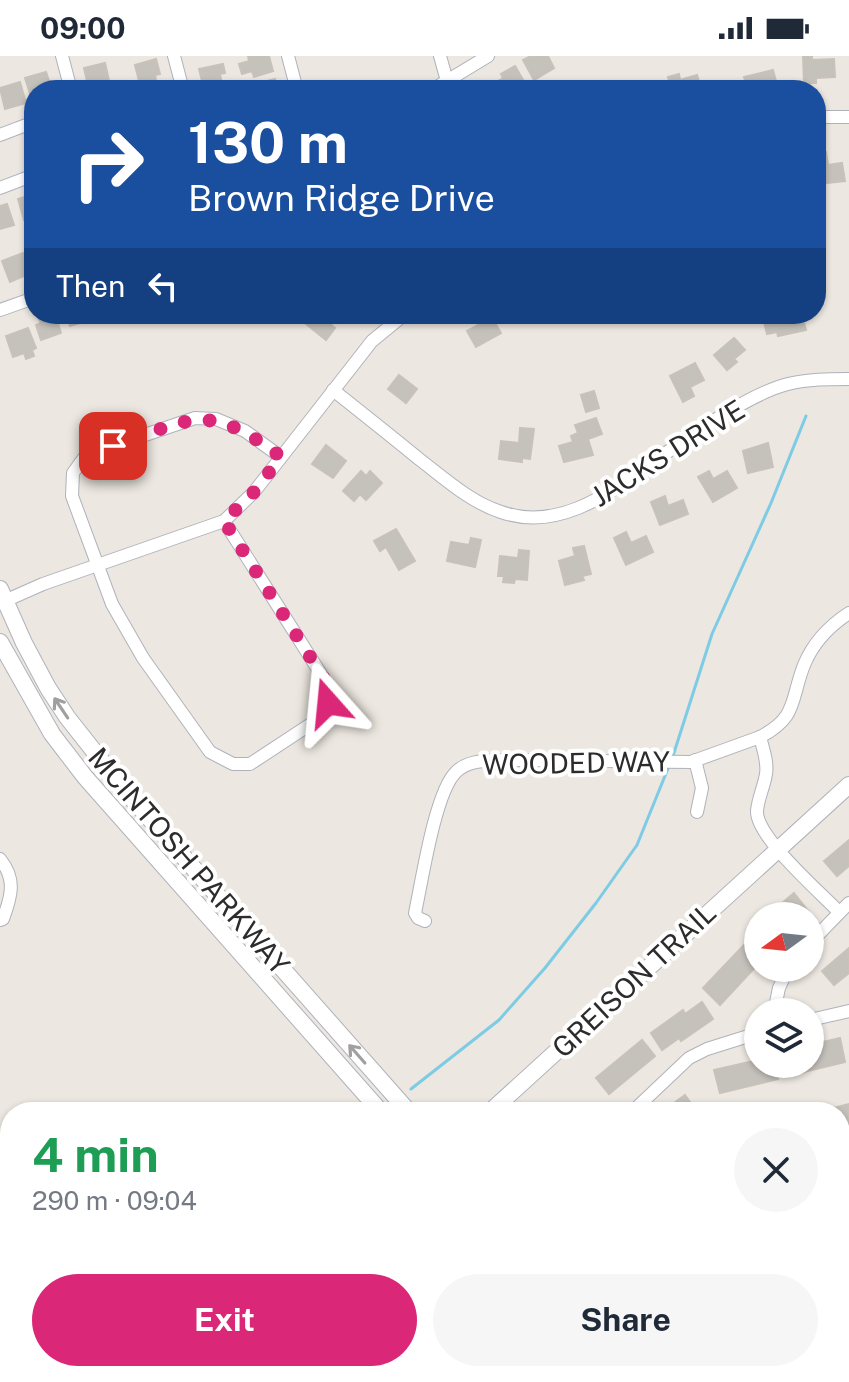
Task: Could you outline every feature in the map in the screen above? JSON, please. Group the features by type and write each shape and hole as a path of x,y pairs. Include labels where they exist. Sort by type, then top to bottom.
{"street":[{"path":"62,56 68,80"},
{"path":"174,56 180,80"},
{"path":"288,56 294,80"},
{"path":"440,56 447,80"},
{"path":"449,80 488,56"},
{"path":"826,117 849,117"},
{"path":"0,135 24,126"},
{"path":"0,188 24,179"},
{"path":"0,310 24,302"},
{"path":"2,597 224,521 254,492 372,341 393,324"},
{"name":"JACKS DRIVE","path":"333,390 459,490 501,512 533,517 565,513 612,492 647,466 762,394 788,384 849,379"},
{"path":"224,521 326,682 328,703 320,718 250,764 233,764 210,752 143,658 112,604 97,566 72,496 73,473 86,455 195,418 216,419 245,431 281,457"},
{"name":"MCINTOSH PARKWAY","path":"2,597 42,677 67,717 127,793 400,1102"},
{"name":"WOODED WAY","path":"425,921 415,913 440,803 455,772 466,765 497,760 695,760 760,737 778,728 789,713 804,666 816,642 836,621 849,613"},
{"name":"MCINTOSH PARKWAY","path":"0,642 52,734 85,777 372,1102"},
{"path":"760,737 767,774 759,795 757,815 768,839 844,907 824,928"},
{"path":"695,760 702,788 697,812"},
{"name":"GREISON TRAIL","path":"501,1102 849,785"},
{"path":"0,859 11,873 11,896 0,920"},
{"path":"824,1017 849,1011"},
{"path":"643,1102 689,1058 744,1038"}],"building":[{"path":"248,56 269,56 273,71 254,77 252,71 242,74 239,64 249,61"},
{"path":"531,56 548,56 554,68 534,80 523,60"},
{"path":"803,56 812,56 812,60 834,59 835,77 804,80"},
{"path":"156,59 160,74 155,75 156,80 139,80 135,65"},
{"path":"105,63 109,80 87,80 84,68"},
{"path":"223,64 225,73 220,74 221,80 202,80 199,69"},
{"path":"515,66 523,80 500,80 503,78 501,74"},
{"path":"773,70 776,80 745,80 744,77"},
{"path":"46,72 49,80 26,80"},
{"path":"679,74 680,80 669,80 668,77"},
{"path":"697,75 699,80 680,80"},
{"path":"20,82 24,104 5,109 0,88"},
{"path":"826,152 828,165 842,163 845,181 826,183"},
{"path":"24,197 24,220 18,199"},
{"path":"7,204 14,225 0,229 0,206"},
{"path":"23,253 24,276 10,282 2,261"},
{"path":"58,324 61,333 41,340 36,325"},
{"path":"306,324 332,324 335,328 326,340"},
{"path":"480,324 496,324 501,333 476,347 467,331"},
{"path":"764,324 804,324 806,330 778,336 777,332 767,334"},
{"path":"28,328 36,348 32,350 34,356 26,359 24,353 13,357 6,336"},
{"path":"734,338 745,350 727,370 714,355"},
{"path":"695,363 704,380 690,387 694,396 683,402 670,376"},
{"path":"399,375 417,389 406,403 388,389"},
{"path":"594,391 599,408 586,412 581,395"},
{"path":"596,418 602,434 588,439 593,455 564,462 559,446 573,442 571,436 578,433 575,425"},
{"path":"520,428 534,429 530,459 522,458 522,462 499,459 501,441 519,443"},
{"path":"768,443 773,467 748,473 743,451"},
{"path":"326,445 346,461 333,478 312,464"},
{"path":"361,471 366,476 370,471 382,483 366,500 360,494 354,501 343,491"},
{"path":"709,471 713,479 727,471 737,488 713,502 698,477"},
{"path":"665,496 668,506 683,500 688,514 660,525 651,502"},
{"path":"396,529 415,561 399,570 386,547 380,551 374,541"},
{"path":"626,532 631,543 646,536 653,552 626,565 614,538"},
{"path":"471,538 481,540 475,567 447,561 451,542 469,545"},
{"path":"584,546 591,574 582,576 584,580 565,585 559,561 575,556 573,548"},
{"path":"519,550 529,551 527,580 503,582 504,576 498,576 500,556 518,558"},
{"path":"849,840 849,866 837,876 824,861"},
{"path":"794,893 801,902 783,902"},
{"path":"744,945 744,979 720,1005 703,988"},
{"path":"849,948 849,973 834,985 824,969"},
{"path":"702,1002 713,1019 662,1050 651,1033 683,1010 685,1014"},
{"path":"840,1038 845,1062 824,1067 824,1042"},
{"path":"642,1040 655,1056 609,1094 596,1078"},
{"path":"744,1063 744,1078 778,1079 720,1093 714,1070"},
{"path":"685,1095 690,1102 675,1102"}],"waterway":[{"path":"672,759 712,634 806,416"},
{"path":"411,1089 499,1020 545,968 637,845 669,766"}],"route":[{"path":"113,446 195,418 216,419 245,431 281,457 254,492 224,521 326,682 328,703"}]}
